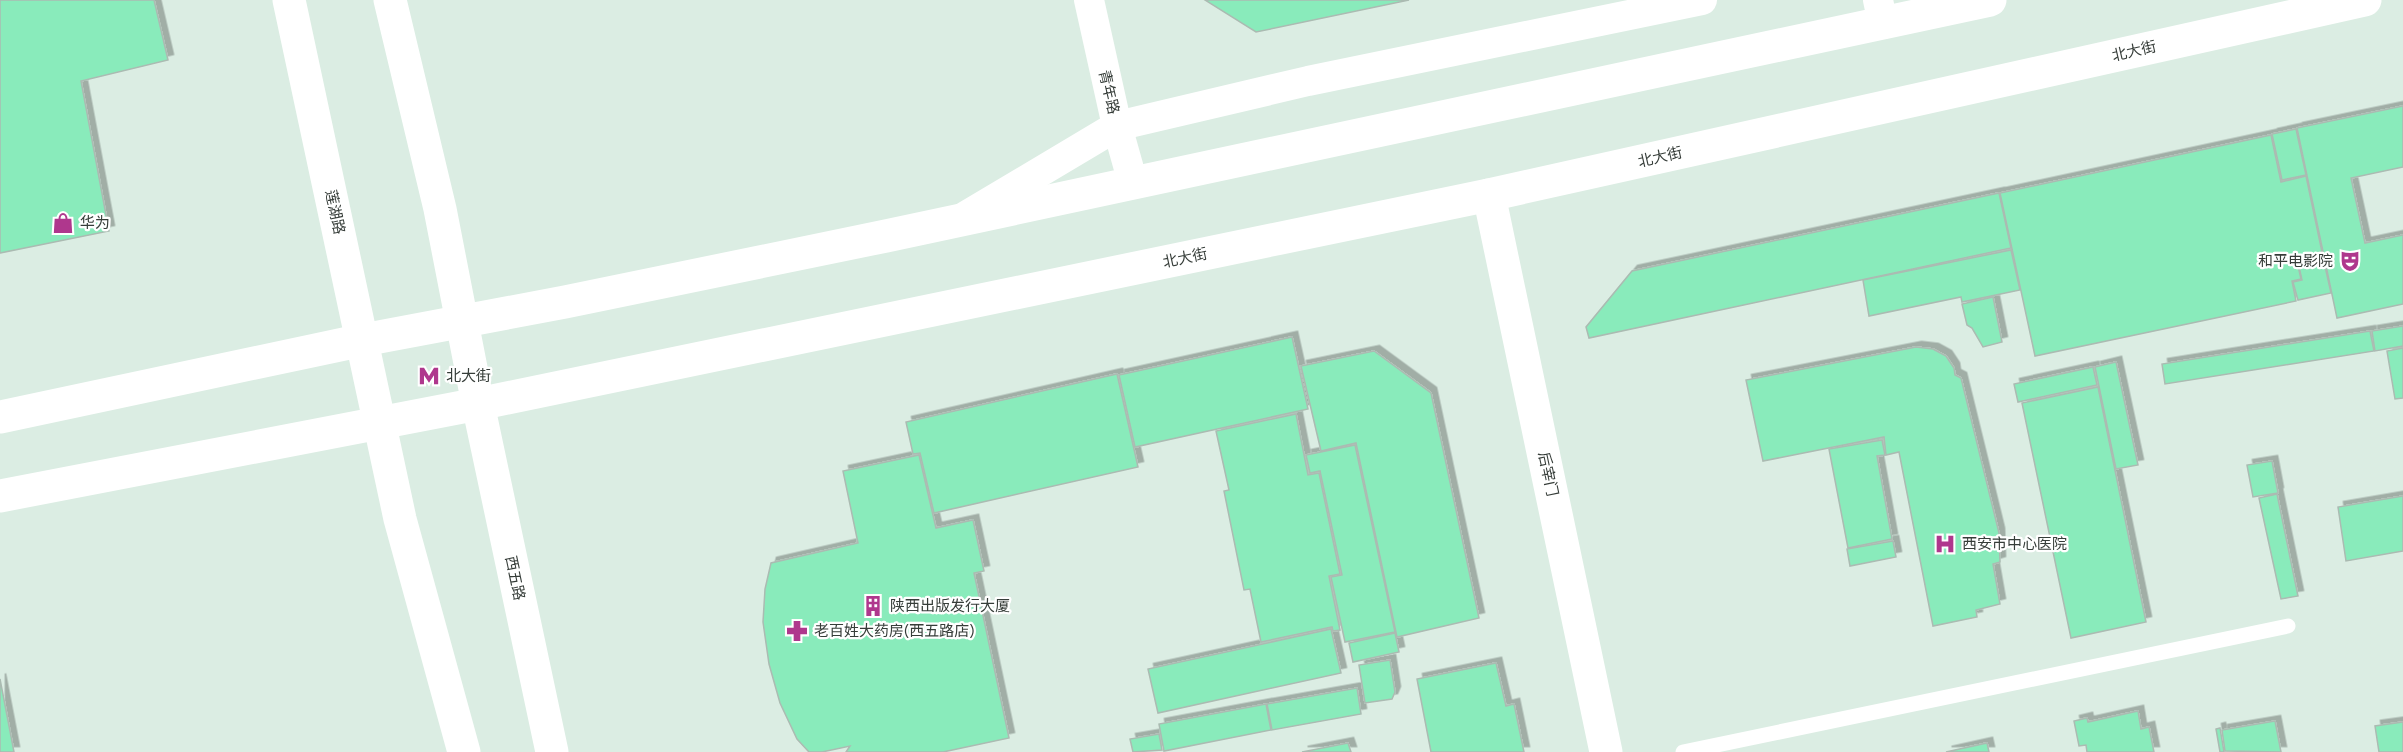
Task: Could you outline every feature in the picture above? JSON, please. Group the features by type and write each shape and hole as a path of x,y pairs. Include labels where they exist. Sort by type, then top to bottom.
{"main road":[{"name":"莲湖路","path":"289,0 380,423"},
{"path":"390,0 440,209 478,404"},
{"path":"0,417 363,340 565,302 1133,183 1880,12 1990,0"},
{"name":"北大街","path":"0,496 478,404 1489,195 2365,0"},
{"name":"后宰门","path":"1489,195 1606,752"},
{"name":"西五路","path":"478,404 552,752"},
{"path":"380,423 400,519 464,752"}],"street":[{"name":"青年路","path":"1089,0 1117,126 1133,183"},
{"path":"958,220 1117,126 1308,81 1702,0"},
{"path":"452,707 452,752"}],"lane":[{"path":"1683,752 2288,626"}],"building":[{"path":"0,0 154,0 168,60 81,81 109,231 0,253"},
{"path":"1205,0 1409,0 1256,32"},
{"path":"2403,106 2403,167 2351,178 2365,243 2403,235 2403,304 2337,318 2297,128"},
{"path":"2296,129 2306,175 2282,180 2272,134"},
{"path":"2271,135 2281,182 2306,176 2322,252 2296,257 2301,279 2292,281 2296,301 2035,356 2000,193"},
{"path":"1999,193 2011,248 1589,338 1586,327 1632,271"},
{"path":"2011,250 2020,290 1962,302 1961,297 1869,316 1863,280"},
{"path":"2322,253 2331,293 2298,300 2293,282 2302,280 2297,258"},
{"path":"1993,297 2002,342 1983,347 1972,328 1967,325 1962,304"},
{"path":"2403,326 2403,346 2375,351 2372,331"},
{"path":"2370,331 2374,351 2165,384 2162,364"},
{"path":"1292,337 1308,409 1135,447 1119,375"},
{"path":"1916,347 1933,349 1946,356 1954,368 1955,375 1961,378 1999,533 2000,562 1993,564 2000,604 1976,610 1977,617 1933,626 1899,452 1886,455 1884,437 1763,461 1746,380"},
{"path":"2403,348 2403,398 2395,399 2387,351"},
{"path":"1374,351 1431,393 1479,618 1397,637 1356,443 1321,451 1301,366"},
{"path":"2116,362 2138,465 2116,469 2095,367"},
{"path":"2093,367 2097,385 2018,402 2014,384"},
{"path":"1117,374 1138,467 934,513 920,453 913,454 906,422"},
{"path":"2098,387 2146,622 2071,638 2022,403"},
{"path":"1296,414 1308,475 1319,473 1340,574 1329,576 1340,630 1333,631 1332,627 1261,642 1250,589 1244,590 1224,491 1229,490 1216,431"},
{"path":"1882,440 1885,455 1877,456 1892,539 1848,548 1829,449"},
{"path":"1355,445 1395,632 1345,642 1331,577 1342,575 1320,471 1310,473 1306,455"},
{"name":"陕西出版发行大厦","path":"919,455 936,528 973,520 984,571 974,573 1009,738 943,752 846,752 850,746 822,752 809,752 797,739 780,703 769,664 763,622 765,589 771,563 858,543 843,471"},
{"path":"2272,461 2278,493 2253,497 2247,465"},
{"path":"2277,494 2298,596 2281,599 2259,498"},
{"path":"2403,496 2403,551 2346,561 2338,507"},
{"path":"1893,541 1896,557 1850,566 1847,549"},
{"path":"1331,629 1341,673 1158,713 1148,669"},
{"path":"1395,633 1399,652 1353,662 1349,643"},
{"path":"1390,660 1395,692 1392,699 1365,703 1359,665"},
{"path":"1496,663 1506,706 1514,704 1524,752 1431,752 1417,679"},
{"path":"0,679 14,752 0,752"},
{"path":"1357,688 1361,714 1272,730 1267,704"},
{"path":"1266,704 1271,730 1164,751 1159,724"},
{"path":"2138,711 2141,729 2149,727 2154,752 2087,752 2086,745 2079,746 2074,721 2087,718 2088,722"},
{"path":"2275,721 2281,752 2225,751 2222,730"},
{"path":"2403,722 2403,752 2379,752 2375,726"},
{"path":"2220,728 2224,752 2220,752 2216,729"},
{"path":"1159,734 1162,750 1133,752 1130,739"},
{"path":"1348,743 1351,752 1302,752"},
{"path":"1987,743 1989,752 1946,752"}],"place":[{"name":"华为","path":"63,223"},
{"name":"和平电影院","path":"2350,261"},
{"name":"北大街","path":"429,376"},
{"name":"西安市中心医院","path":"1945,544"},
{"name":"陕西出版发行大厦","path":"873,606"},
{"name":"老百姓大药房(西五路店)","path":"797,631"}]}
